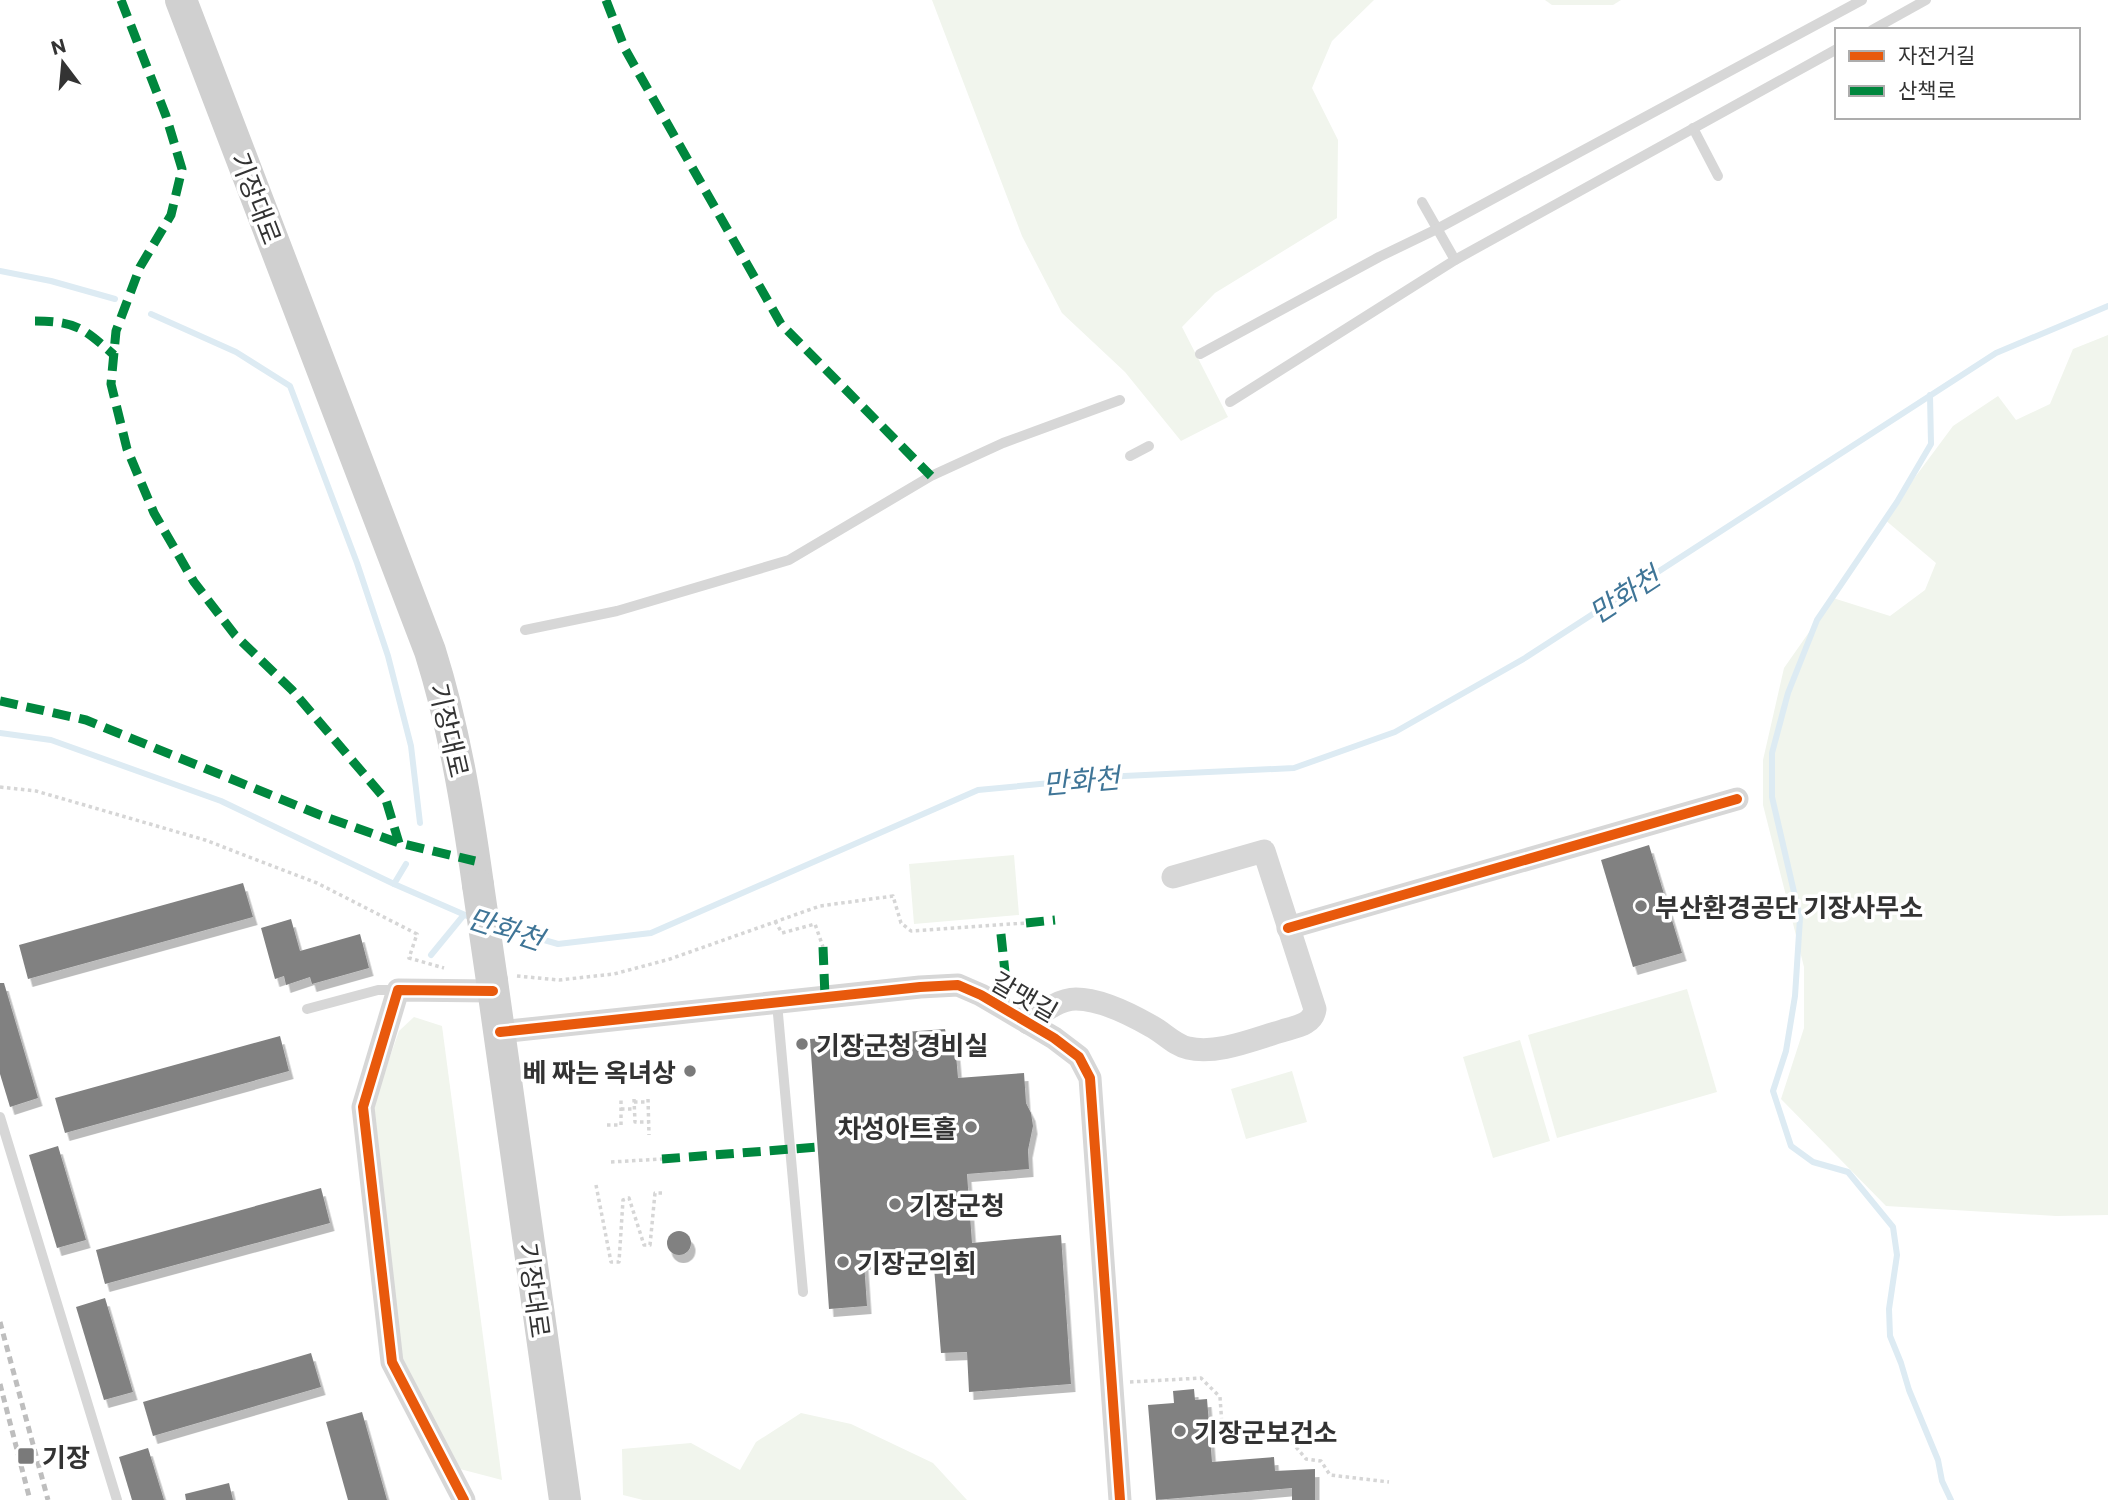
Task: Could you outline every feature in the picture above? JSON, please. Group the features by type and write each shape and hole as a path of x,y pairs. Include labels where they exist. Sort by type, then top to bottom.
{"main road":[{"name":"기장대로","path":"181,0 430,651 445,700 497,982 500,1032 565,1500"}],"street":[{"path":"1288,928 1738,799"},
{"path":"1028,1023 1052,1006 1066,1000 1090,1001 1152,1026 1182,1046 1197,1049 1222,1047 1302,1025 1313,1017 1315,1009 1264,851 1173,877"},
{"path":"464,1500 392,1362 363,1107 398,990 497,982"},
{"name":"갈맷길","path":"500,1032 958,985 981,995 1079,1057 1090,1078 1120,1500"}],"lane":[{"path":"1200,354 1862,0"},
{"path":"1876,28 1926,0"},
{"path":"1230,402 1455,260 1835,50"},
{"path":"1693,128 1718,176"},
{"path":"1422,202 1455,260"},
{"path":"525,631 617,611 789,560 931,476 1003,443 1120,400"},
{"path":"1130,456 1149,446"},
{"path":"307,1009 378,990 398,990"},
{"path":"777,1003 803,1293"},
{"path":"0,1117 117,1500"}],"path":[{"path":"0,787 36,791 205,840 317,883 417,934 409,958 455,969"},
{"path":"497,982 559,980 614,974 670,959 820,906 893,896 901,923 911,931 1026,923"},
{"path":"775,921 782,933 815,924 823,947"},
{"path":"607,1125 621,1125 621,1100"},
{"path":"649,1122 635,1122 634,1101 648,1100 649,1122 649,1135"},
{"path":"621,1109 635,1109"},
{"path":"611,1162 662,1159"},
{"path":"596,1185 611,1262 619,1262 623,1200 629,1198 643,1245 650,1245 655,1193 664,1192"},
{"path":"1112,1383 1201,1378 1220,1398 1223,1440 1291,1441 1306,1459 1321,1461 1329,1475 1389,1482"}],"shaded area":[{"path":"932,0 1374,0 1332,41 1312,88 1338,140 1337,218 1215,293 1182,327 1228,417 1181,441 1125,372 1062,313 1022,236"},
{"path":"1545,0 1621,0 1613,5 1552,5"},
{"path":"2108,335 2108,1215 2056,1216 1886,1206 1781,1099 1804,1028 1804,967 1763,805 1763,760 1784,668 1833,598 1890,616 1925,590 1936,563 1884,519 1953,426 1998,396 2016,420 2050,404 2073,349"},
{"path":"1014,855 1019,915 914,924 909,864"},
{"path":"1687,989 1717,1092 1557,1138 1528,1035"},
{"path":"414,1017 442,1026 502,1480 460,1469 402,1360 372,1108 399,1031"},
{"path":"1520,1040 1550,1141 1493,1158 1463,1057"},
{"path":"1292,1071 1307,1122 1246,1139 1231,1089"},
{"path":"801,1413 851,1424 933,1463 967,1500 643,1500 623,1495 622,1449 691,1443 740,1470 756,1442"}],"building":[{"name":"부산환경공단 기장사무소","path":"1649,845 1682,953 1633,967 1601,860"},
{"path":"243,883 253,917 28,979 19,945"},
{"path":"291,919 300,951 360,934 369,968 312,984 310,977 286,985 284,976 275,979 261,928"},
{"path":"0,983 4,983 38,1098 10,1107 0,1074"},
{"name":"기장군청","path":"945,1029 948,1043 955,1043 958,1078 1024,1073 1026,1103 1033,1126 1028,1150 1029,1169 967,1174 972,1243 1061,1235 1071,1384 969,1392 967,1352 941,1353 933,1255 864,1262 867,1306 829,1309 810,1039"},
{"path":"280,1036 289,1071 65,1133 55,1098"},
{"path":"58,1146 86,1240 57,1248 29,1155"},
{"path":"321,1188 330,1223 105,1284 96,1250"},
{"path":"679,1231 687,1235 691,1243 687,1251 679,1255 671,1251 667,1243 671,1235"},
{"path":"105,1298 133,1392 104,1400 76,1307"},
{"path":"311,1353 321,1387 153,1436 143,1402"},
{"name":"기장군보건소","path":"1194,1389 1195,1400 1207,1399 1212,1462 1274,1457 1275,1471 1315,1469 1315,1500 1292,1500 1292,1488 1156,1500 1148,1405 1174,1403 1173,1391"},
{"path":"362,1412 387,1500 348,1500 326,1422"},
{"path":"148,1448 164,1500 132,1500 119,1457"},
{"path":"229,1483 233,1500 186,1500 185,1494"}],"waterway":[{"path":"0,271 51,281 115,299"},
{"name":"만화천","path":"492,925 558,944 651,933 978,790 1124,776 1294,768 1395,732 1525,658 1996,353 2108,306"},
{"path":"151,314 236,352 290,386 357,563 388,656 411,746 420,823"},
{"path":"1930,395 1931,444 1897,502 1817,620 1788,693 1772,753 1772,797 1800,918 1795,996 1786,1051 1773,1091 1791,1146 1813,1162 1848,1172 1893,1227 1897,1255 1889,1309 1890,1336 1951,1500"},
{"name":"만화천","path":"0,733 51,740 221,801 394,884 472,918"},
{"path":"394,884 406,864"},
{"path":"431,955 463,916"}],"railway":[{"path":"0,1322 48,1500"},
{"path":"0,1384 30,1500"}],"marked path":[{"path":"121,0 166,116 182,169 171,215 140,267 116,331 111,384 127,449 154,513 194,582 235,635 292,690 386,800 399,843"},
{"path":"606,0 625,49 781,324 931,476"},
{"path":"35,321 61,323 79,328 114,355"},
{"path":"0,701 86,720 320,815 399,843 475,861"},
{"path":"1026,923 1055,920"},
{"path":"995,1003 1006,982 1000,925"},
{"path":"823,947 825,997"},
{"path":"662,1159 818,1147"}],"cycle path":[{"path":"1288,928 1737,799"},
{"path":"500,1032 958,985 981,995 1054,1038 1079,1057 1090,1078 1120,1500"},
{"path":"464,1500 392,1362 363,1107 398,990 493,991"}],"place":[{"name":"부산환경공단 기장사무소","path":"1641,906"},
{"name":"기장군청 경비실","path":"802,1044"},
{"name":"베 짜는 옥녀상","path":"690,1071"},
{"name":"차성아트홀","path":"971,1127"},
{"name":"기장군청","path":"895,1204"},
{"name":"기장군의회","path":"843,1262"},
{"name":"기장군보건소","path":"1180,1431"},
{"name":"기장","path":"26,1456"}]}
